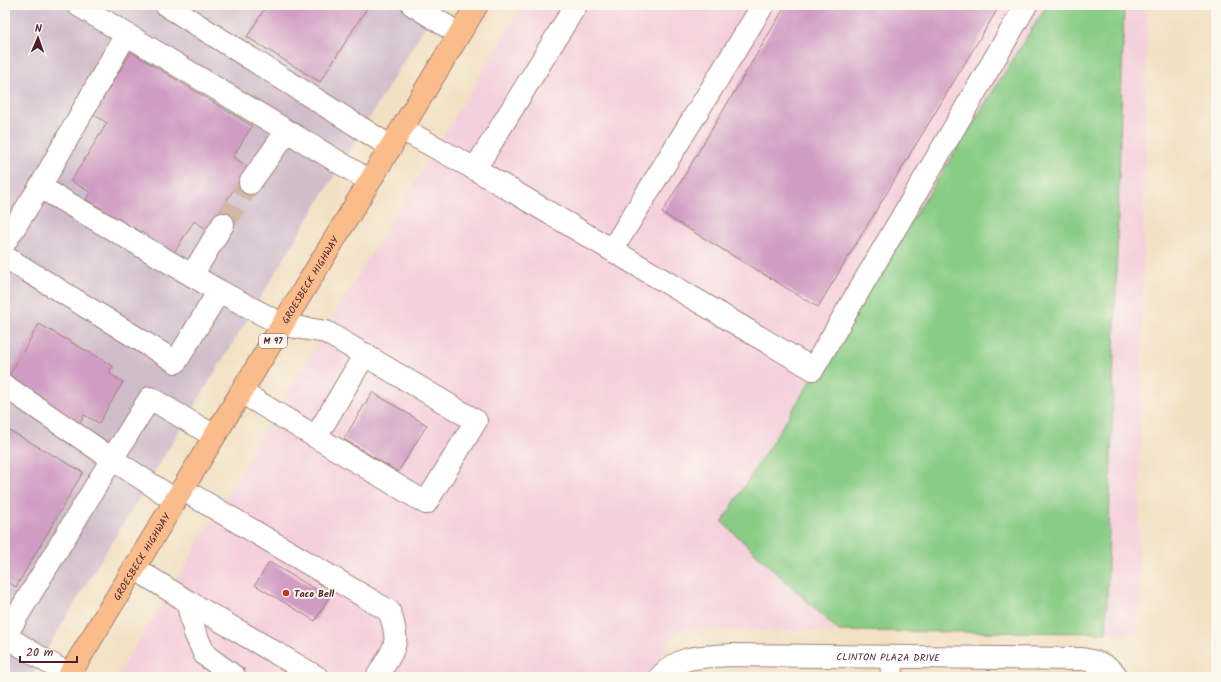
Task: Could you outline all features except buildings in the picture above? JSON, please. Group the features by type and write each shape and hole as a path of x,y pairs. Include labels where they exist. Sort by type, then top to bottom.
{"main road":[{"name":"GROESBECK HIGHWAY","path":"68,676 477,5"}],"street":[{"path":"78,5 370,181"},
{"path":"166,5 396,138 475,169 813,369 1026,5"},
{"path":"413,5 459,34"},
{"path":"475,169 576,5"},
{"path":"612,250 763,5"},
{"path":"5,242 40,187 126,34"},
{"path":"250,183 287,131"},
{"path":"40,187 192,276 283,325 326,332 476,421 426,503 241,392"},
{"path":"192,276 223,224"},
{"path":"5,256 176,362 219,291"},
{"path":"316,437 365,354"},
{"path":"5,386 112,459 179,494 388,611 396,628 396,645 377,677"},
{"path":"68,676 5,636 112,459 150,398 214,436"},
{"path":"134,568 187,601 317,677"},
{"path":"187,601 195,633 205,655 235,677"},
{"name":"CLINTON PLAZA DRIVE","path":"660,677 670,666 680,660 731,655 891,667 1063,668 1082,659 1093,661 1114,672 1117,677"}],"shaded area":[{"path":"5,5 438,5 30,677 5,677"},
{"path":"523,5 1147,5 1138,633 677,630 648,677 116,677 175,583 298,374"}],"green space":[{"path":"1047,5 1124,5 1106,633 839,631 722,522"}],"tunnel":[{"path":"223,224 250,183"}],"place":[{"name":"Taco Bell","path":"286,593"}]}
